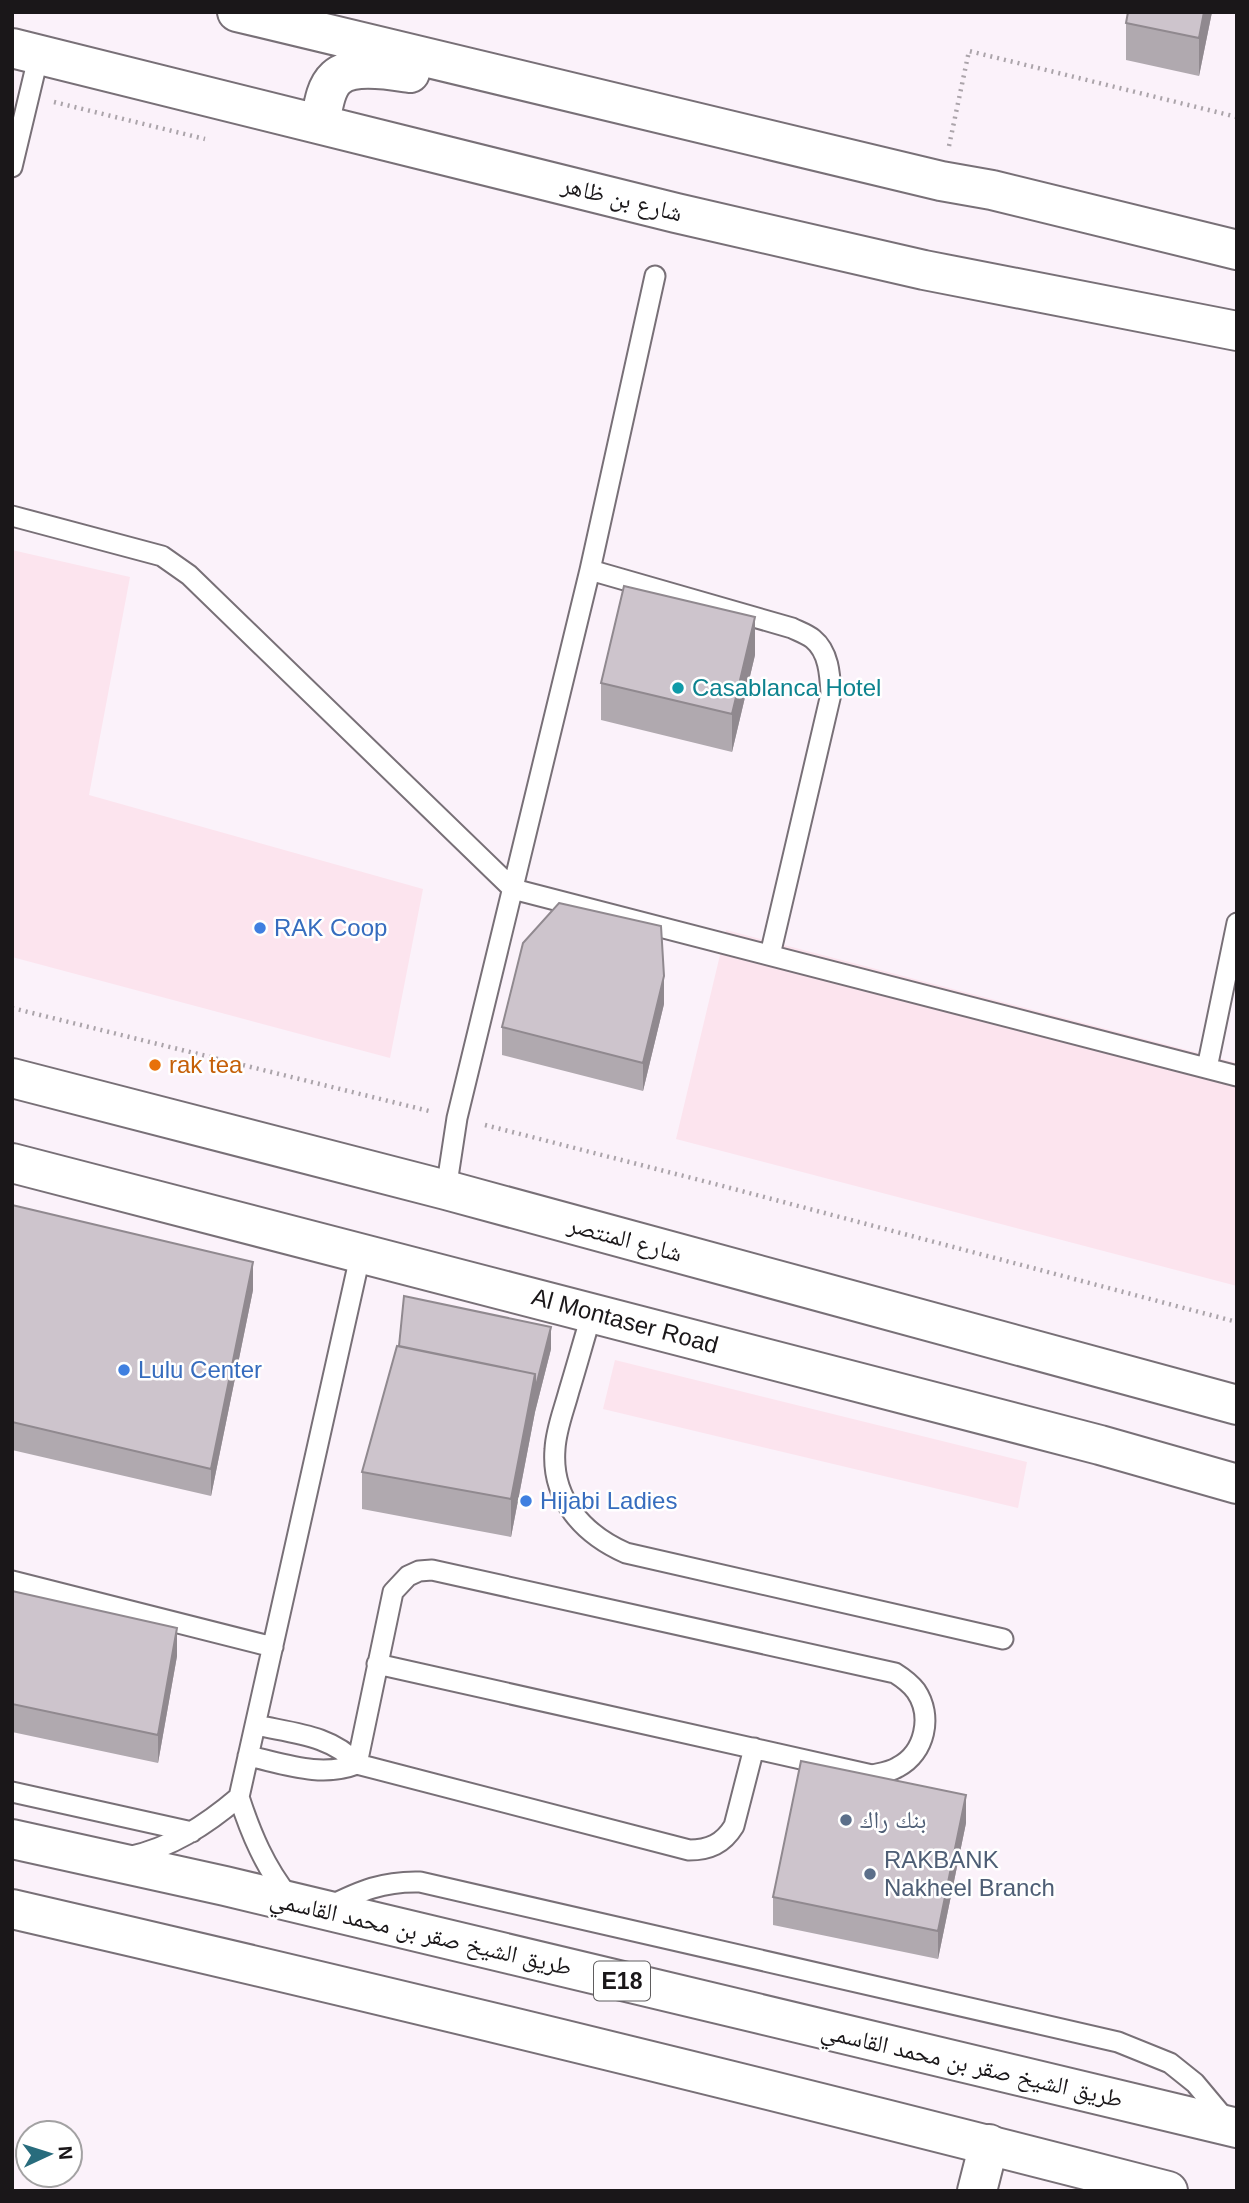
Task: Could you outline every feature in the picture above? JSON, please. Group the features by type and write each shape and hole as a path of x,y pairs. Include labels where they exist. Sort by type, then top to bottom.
{"main road":[{"path":"237,12 1237,250"},
{"name":"شارع بن ظاهر","path":"25,51 663,209 924,270 1237,331"},
{"path":"320,124 324,99 335,78 351,70 376,69 569,92"},
{"name":"شارع المنتصر","path":"12,1077 446,1190 1237,1405"},
{"name":"Al Montaser Road","path":"12,1163 1100,1445 1237,1484"},
{"name":"طريق الشيخ صقر بن محمد القاسمي","path":"12,1839 307,1906 1234,2127"},
{"path":"12,1909 989,2144 1168,2191"},
{"path":"978,2191 989,2144"}],"lane":[{"path":"12,167 25,51"},
{"path":"446,1190 457,1118 590,570 655,276"},
{"path":"12,516 162,555 189,575 513,889 1237,1076"},
{"path":"590,570 792,628 813,639 824,653 830,672 831,694 770,955"},
{"path":"1207,1068 1237,923"},
{"path":"361,1252 239,1797 260,1854 275,1879 307,1906 374,1886 395,1882 420,1882 1118,2042 1170,2063 1195,2083 1234,2127"},
{"path":"592,1312 555,1450 556,1472 562,1494 573,1514 588,1531 606,1544 626,1553 1003,1639"},
{"path":"357,1764 377,1664 393,1592 408,1576 419,1571 432,1570 895,1673 907,1681 923,1704 924,1732 919,1746 910,1758 899,1767 872,1775 377,1664"},
{"path":"12,1581 273,1647"},
{"path":"256,1725 331,1743 350,1755 357,1764"},
{"path":"248,1756 313,1770 335,1770 357,1764 689,1850 700,1850 720,1843 734,1826 754,1748"},
{"path":"12,1792 192,1832"},
{"path":"107,1861 146,1852 192,1832 239,1797"}],"path":[{"path":"12,1008 715,1184 1237,1322"}],"shaded area":[{"path":"12,550 130,577 89,795 423,889 390,1058 12,957"},
{"path":"726,930 1237,1063 1237,1286 676,1139"},
{"path":"615,1360 1027,1462 1018,1508 603,1409"}],"building":[{"path":"1128,12 1204,12 1199,38 1126,23"},
{"path":"624,586 755,617 732,714 601,683"},
{"path":"559,903 661,926 664,976 643,1063 502,1027 523,943"},
{"name":"Lulu Center","path":"12,1205 253,1262 211,1469 12,1422"},
{"path":"404,1296 551,1327 535,1390 535,1374 399,1346"},
{"path":"397,1346 535,1374 511,1499 362,1472"},
{"path":"12,1591 177,1628 158,1735 12,1704"},
{"name":"RAKBANK Nakheel Branch","path":"801,1761 966,1795 938,1931 773,1897"}],"place":[{"name":"Casablanca Hotel","path":"678,688"},
{"name":"RAK Coop","path":"260,928"},
{"name":"rak tea","path":"155,1065"},
{"name":"Lulu Center","path":"124,1370"},
{"name":"Hijabi Ladies","path":"526,1501"},
{"name":"بنك راك","path":"846,1820"},
{"name":"RAKBANK Nakheel Branch","path":"870,1874"}]}
